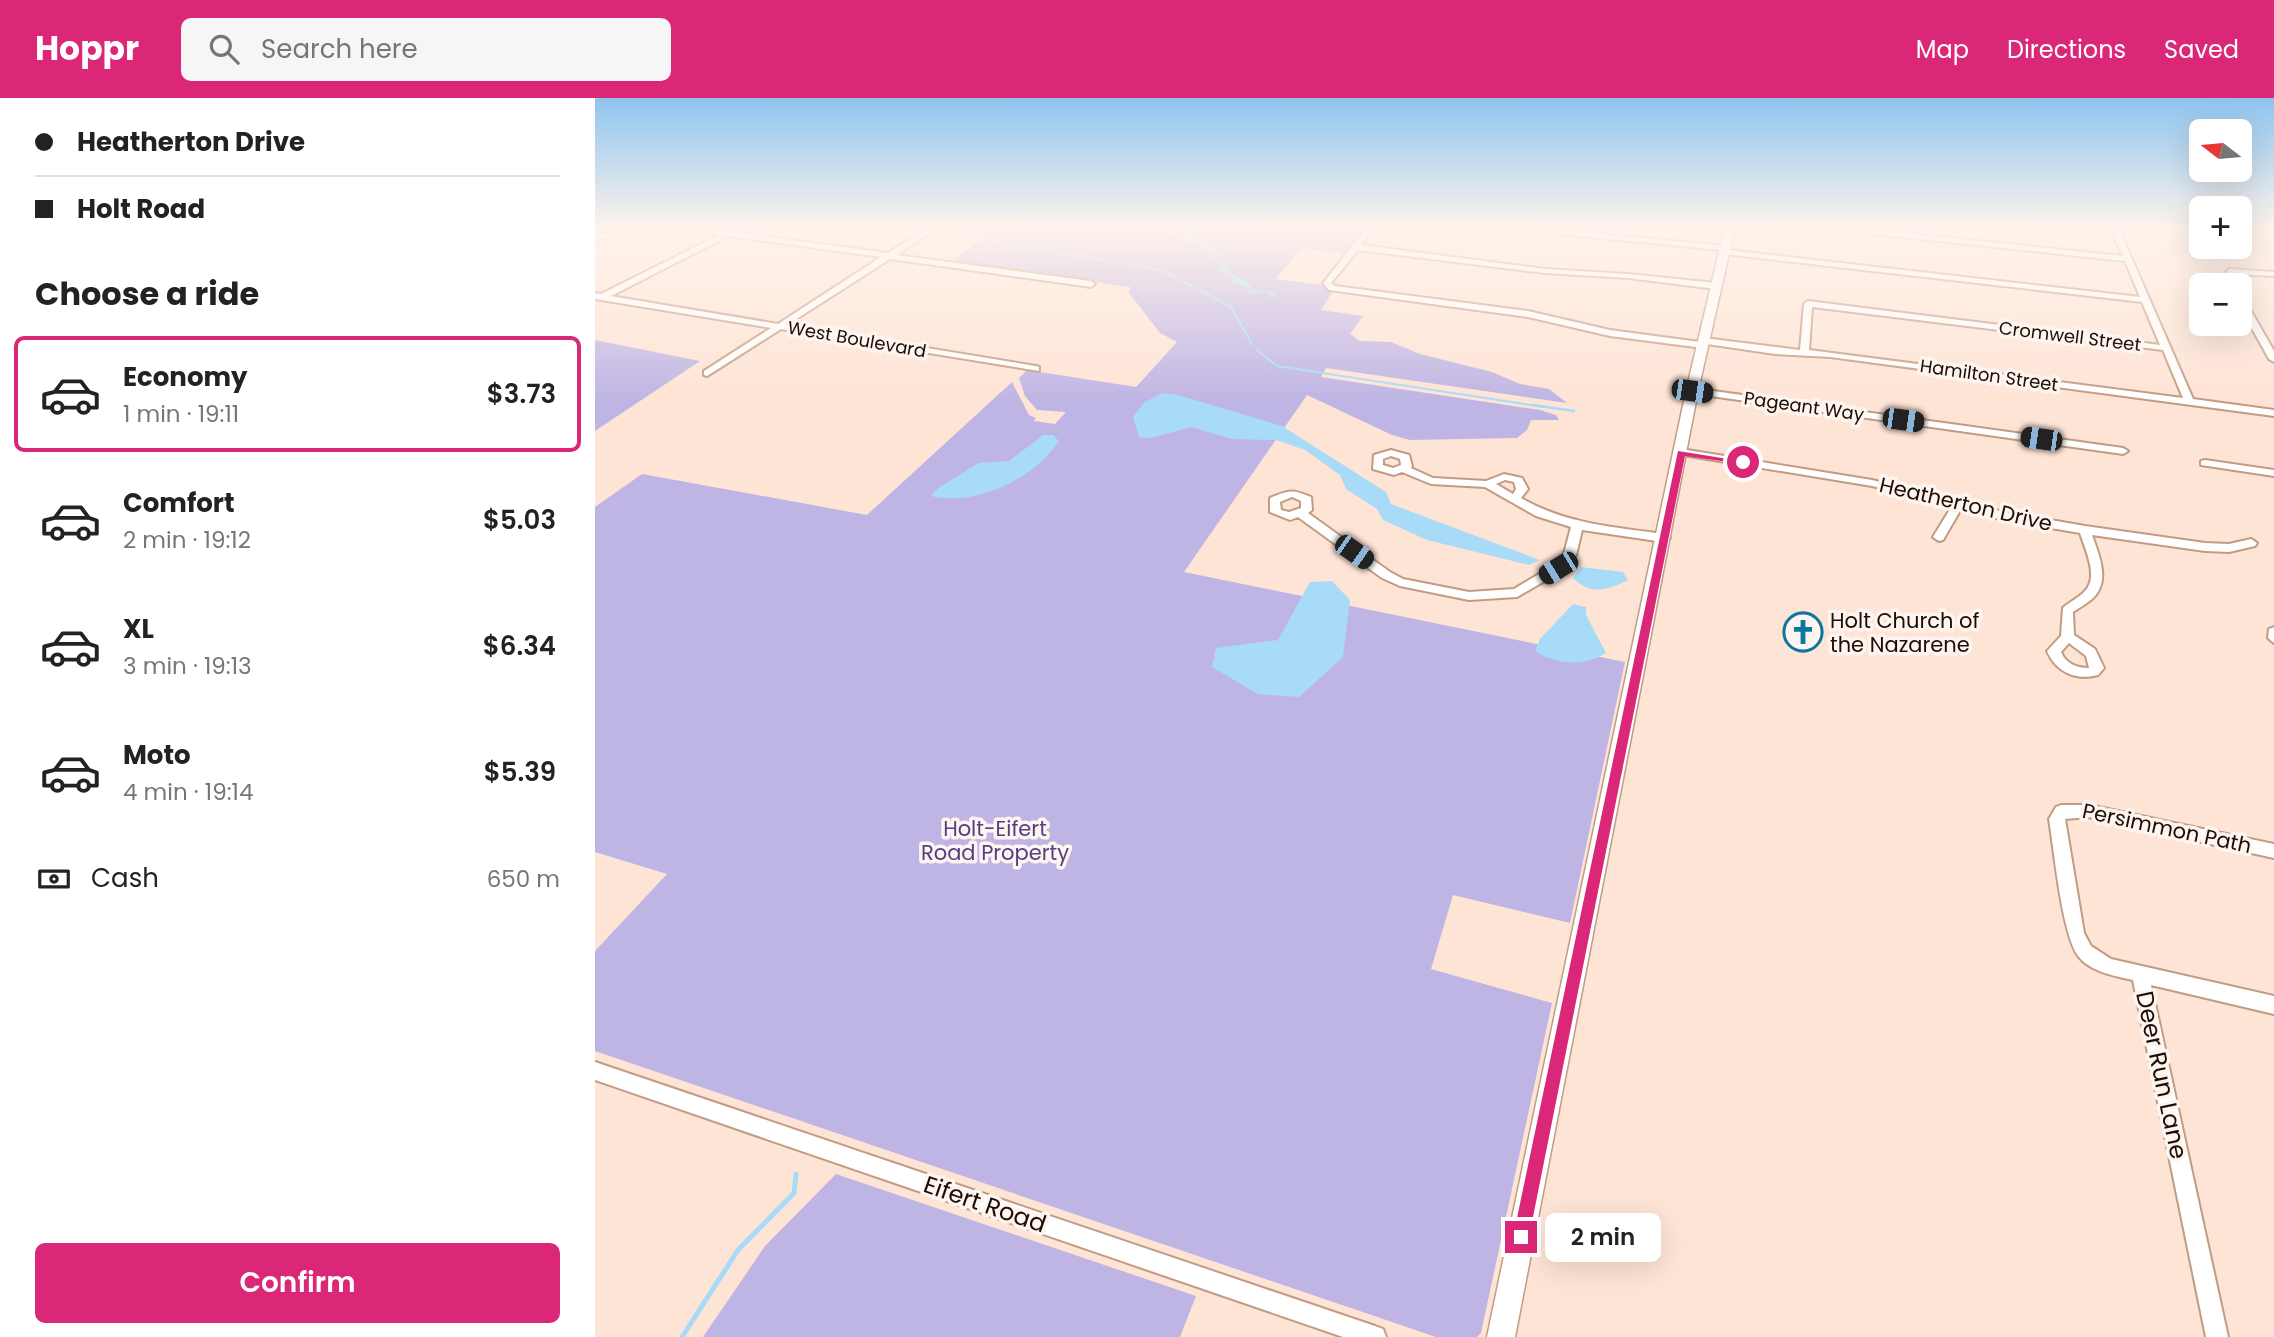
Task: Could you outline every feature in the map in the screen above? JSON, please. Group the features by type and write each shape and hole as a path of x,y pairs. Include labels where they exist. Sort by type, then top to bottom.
{"main road":[{"path":"1501,1337 1692,391 1716,286"}],"street":[{"path":"598,297 623,285"},
{"path":"707,373 844,285"},
{"name":"Hamilton Street","path":"1329,285 1332,288 1528,314 1610,332 1804,352 2274,412"},
{"path":"1706,285 1716,286"},
{"path":"2018,285 2146,300"},
{"path":"2139,285 2189,401"},
{"name":"West Boulevard","path":"598,297 1036,369"},
{"name":"Cromwell Street","path":"1804,352 1808,304 2166,348"},
{"path":"2252,320 2274,359"},
{"name":"Pageant Way","path":"1692,391 2123,451"},
{"name":"Heatherton Drive","path":"1681,452 1872,483 1958,505 2085,530 2205,547 2229,548 2251,543"},
{"path":"2205,463 2274,473"},
{"path":"1404,469 1431,481 1487,484 1516,497 1540,514 1577,525 1664,538"},
{"path":"1939,537 1958,505"},
{"path":"1300,513 1400,582 1469,596 1489,597 1517,593 1558,568 1570,555 1577,525"},
{"path":"2068,636 2067,611 2092,591 2096,583 2085,530"},
{"path":"2274,632 2274,638"},
{"name":"Persimmon Path","path":"2061,811 2089,811 2274,851"},
{"name":"Deer Run Lane","path":"2061,811 2057,819 2076,934 2085,952 2107,967 2140,974 2217,1337"},
{"path":"2140,974 2274,1005"},
{"name":"Eifert Road","path":"595,1071 1375,1337"}],"green space":[{"name":"Holt-Eifert Road Property","path":"1114,285 1321,285 1333,291 1321,310 1363,316 1350,334 1360,341 1391,342 1420,354 1492,372 1520,384 1549,389 1567,403 1326,368 1321,377 1540,410 1556,415 1559,420 1531,420 1527,430 1517,438 1410,440 1392,435 1307,395 1184,572 1625,662 1570,923 1453,895 1431,969 1552,1003 1481,1333 1477,1337 1436,1337 595,1051 595,951 667,874 595,852 595,507 642,474 867,515 1012,382 1029,415 1036,418 1034,421 1055,424 1066,412 1037,410 1025,396 1019,378 1027,370 1136,387 1177,342 1160,333 1129,293 1130,287"},
{"path":"595,340 700,361 595,431"},
{"path":"836,1174 1196,1296 1180,1337 703,1337 765,1246"}],"water":[{"path":"1236,285 1249,285 1254,290 1272,292 1278,299 1265,292 1249,294 1246,287"},
{"path":"1163,393 1282,426 1386,492 1391,504 1540,560 1529,565 1427,540 1383,520 1377,509 1346,489 1340,475 1305,450 1276,440 1232,439 1191,427 1151,438 1139,437 1133,417 1145,402"},
{"path":"1043,435 1053,435 1059,441 1035,467 1003,487 966,497 931,496 938,488 979,463 1009,461"},
{"path":"1581,567 1623,572 1628,580 1607,589 1593,589 1573,578"},
{"path":"1332,581 1350,600 1343,657 1299,697 1258,694 1212,667 1216,648 1278,640 1310,582"},
{"path":"1573,604 1586,607 1586,615 1606,653 1589,661 1570,662 1552,659 1535,651 1540,639"}],"waterway":[{"path":"1190,285 1231,307 1252,344"},
{"path":"1257,350 1277,366 1544,407"},
{"path":"1533,405 1574,411"},
{"path":"682,1337 738,1250 794,1193 796,1174"}],"place":[{"name":"Holt Church of the Nazarene","path":"1803,632"}],"route":[{"path":"1521,1237 1681,452 1743,462"}]}
